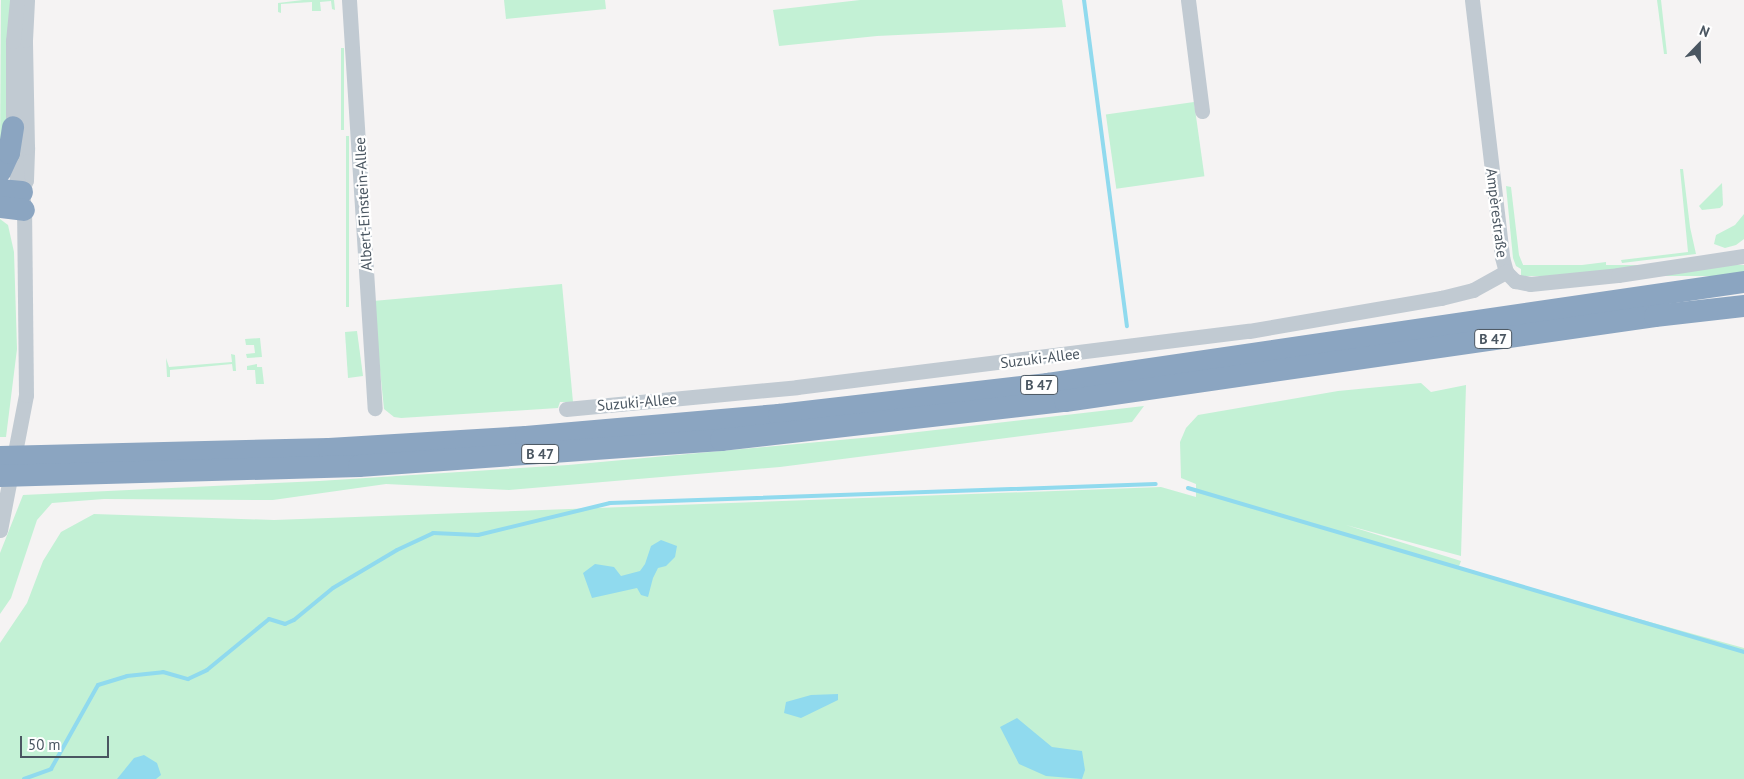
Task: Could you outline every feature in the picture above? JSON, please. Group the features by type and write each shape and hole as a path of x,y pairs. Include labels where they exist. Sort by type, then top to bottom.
{"highway":[{"path":"0,172 9,153 13,127"},
{"path":"0,208 15,197"},
{"name":"B 47","path":"0,457 339,448 526,437 779,415 1048,384 1744,282"},
{"name":"B 47","path":"0,476 359,466 721,440 1065,401 1596,324 1744,306"}],"street":[{"path":"0,530 26,395 13,127 13,41 17,0"},
{"path":"15,197 27,172 25,40 27,0"},
{"name":"Albert-Einstein-Allee","path":"349,0 375,408"},
{"path":"1188,0 1202,111"},
{"name":"Ampèrestraße","path":"1472,0 1502,257 1506,272 1515,281 1530,284 1618,275 1744,256"},
{"name":"Suzuki-Allee","path":"566,409 797,387 1249,331 1441,298 1473,290 1506,272"}],"green space":[{"path":"1,0 12,0 7,114 0,158"},
{"path":"303,0 334,0 335,10 332,9 331,1 320,2 321,11 312,11 312,2 281,4 281,13 278,12 278,3"},
{"path":"504,0 605,0 606,9 506,19"},
{"path":"860,0 1062,0 1066,27 877,36 779,46 773,10"},
{"path":"1657,0 1661,0 1667,54 1664,54"},
{"path":"341,48 344,48 344,130 341,130"},
{"path":"1194,102 1204,176 1116,189 1106,114"},
{"path":"346,136 349,136 349,307 346,307"},
{"path":"1680,169 1683,169 1690,227 1696,254 1622,263 1621,260 1688,252"},
{"path":"1722,183 1723,205 1720,208 1702,210 1699,206"},
{"path":"1506,186 1511,187 1519,255 1526,272 1516,266 1513,258"},
{"path":"1744,214 1744,239 1736,245 1725,248 1714,244 1716,235 1735,225"},
{"path":"0,219 8,225 14,252 17,349 6,437 0,437"},
{"path":"1606,262 1606,265 1534,275 1526,272"},
{"path":"1521,265 1744,265 1744,276 1521,276"},
{"path":"562,284 573,402 560,402 558,408 401,418 394,417 384,409 373,301"},
{"path":"357,331 363,376 348,378 345,332"},
{"path":"260,338 262,357 247,358 246,354 255,353 254,345 246,345 245,339"},
{"path":"231,354 235,355 236,371 233,371 232,364 170,370 170,377 167,377 166,358 169,367 232,362"},
{"path":"257,364 257,367 262,367 264,384 256,384 255,370 247,370 247,366"},
{"path":"1421,383 1431,392 1466,385 1461,556 1346,525 1461,561 1458,569 1744,648 1744,779 0,779 0,643 27,603 43,561 61,532 94,514 274,520 1161,487 1196,497 1196,484 1181,478 1180,442 1186,428 1198,415 1338,391"},
{"path":"1144,406 1132,422 780,467 509,490 386,484 273,500 104,499 52,503 37,520 11,598 0,614 0,553 23,495 319,481 568,465 883,436"}],"water":[{"path":"661,540 677,546 675,557 666,566 658,568 648,597 641,595 637,588 592,598 583,573 595,564 614,567 621,576 640,571 645,564 651,546"},
{"path":"838,694 838,700 801,718 784,713 786,702 811,695"},
{"path":"1017,718 1052,747 1082,751 1085,770 1082,779 1046,776 1019,764 1000,727"},
{"path":"144,755 157,763 161,775 156,779 117,779 134,758"}],"waterway":[{"path":"1084,0 1127,326"},
{"path":"24,779 51,769 98,685 127,676 163,672 188,679 207,670 269,619 285,624 294,620 333,588 397,550 433,533 478,535 610,503 1156,484"},
{"path":"1188,488 1744,652"}]}
